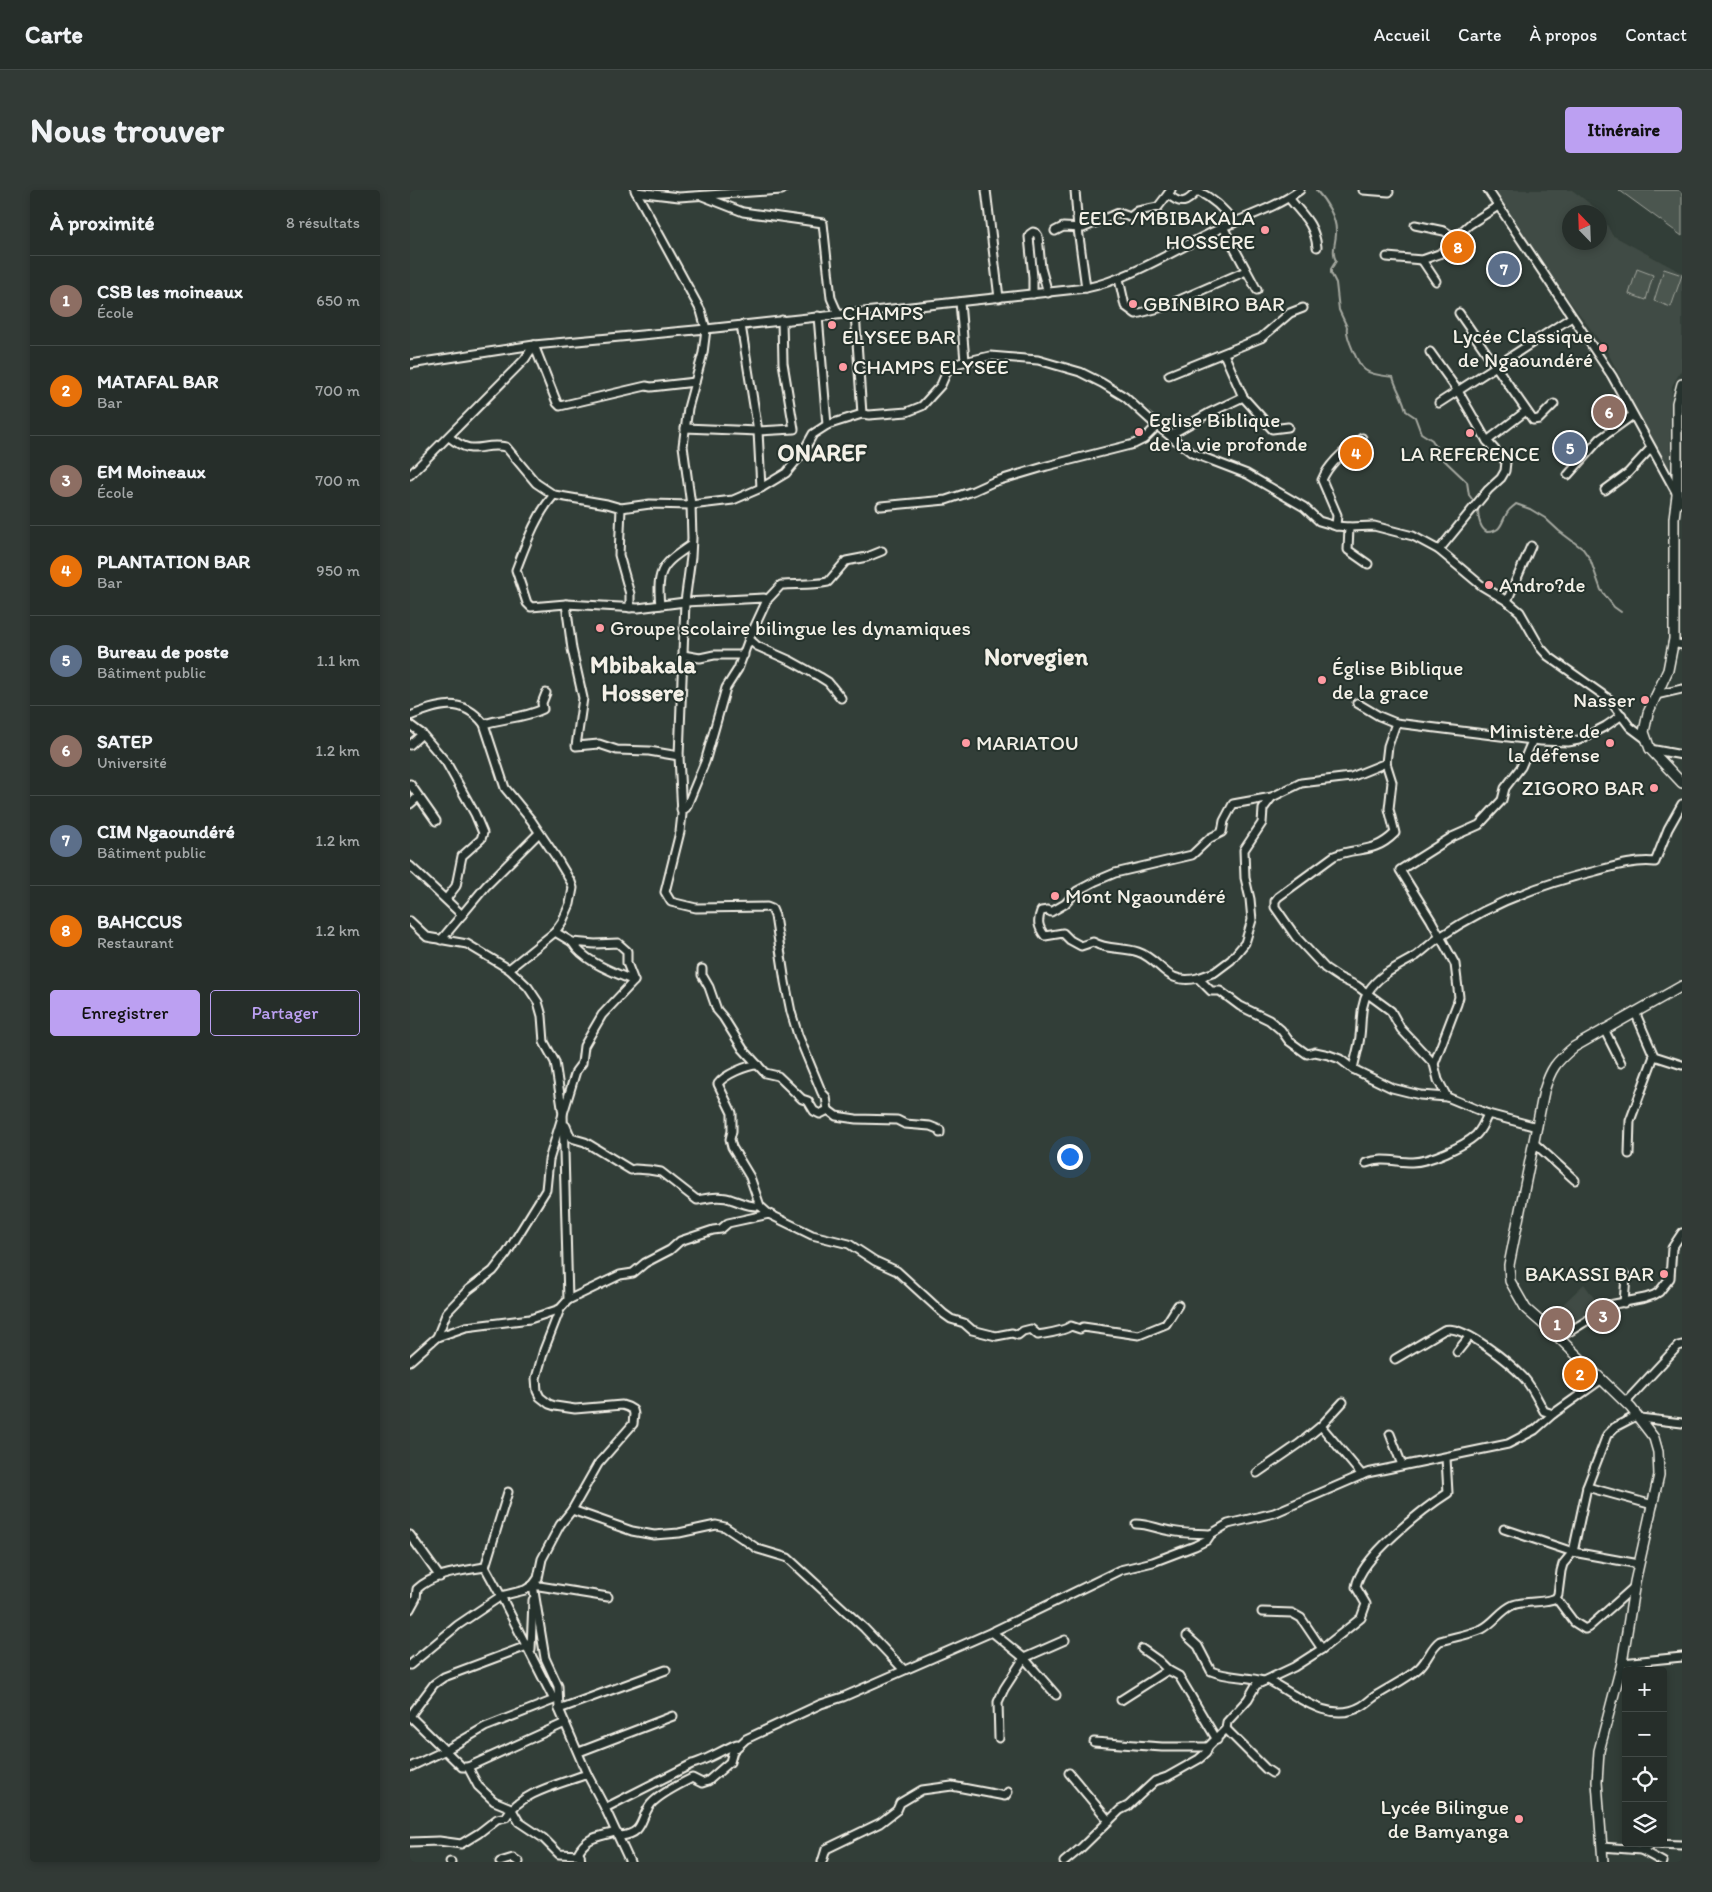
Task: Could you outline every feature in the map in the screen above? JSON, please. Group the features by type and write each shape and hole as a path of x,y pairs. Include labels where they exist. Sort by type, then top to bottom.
{"main road":[{"path":"1682,384 1677,403 1679,493 1674,518 1678,644 1644,726 1650,749 1682,783"},
{"path":"1604,1861 1597,1782 1599,1751 1622,1663 1634,1587 1653,1505 1658,1475 1658,1452 1654,1438 1626,1402 1526,1309 1510,1281 1509,1266 1544,1091 1550,1074 1558,1060 1574,1047 1604,1029 1682,986"}],"street":[{"path":"635,191 679,197 782,190"},
{"path":"986,190 998,298"},
{"path":"1075,190 1086,286"},
{"path":"1055,231 1063,227 1078,229 1120,213 1130,217 1138,211 1158,207 1170,192 1182,202 1190,200 1197,190 1208,196 1222,208 1234,222"},
{"path":"410,364 534,345 1048,293 1086,286 1119,279 1223,227 1289,198 1300,190"},
{"path":"1363,190 1389,192"},
{"path":"1488,190 1612,376 1651,448 1679,493"},
{"path":"635,191 701,310 706,329 703,353 688,408 683,446 691,505 692,541 685,602 679,756 680,832 665,892 670,902 696,908 767,907 772,910 775,916 791,1012 798,1036 822,1093 826,1097 828,1110 836,1116 856,1119 897,1120 905,1124 930,1126 940,1130 940,1133"},
{"path":"702,196 742,212 823,223 831,298 838,314"},
{"path":"1289,198 1312,226 1317,247"},
{"path":"1387,257 1422,260 1439,254 1453,245 1460,233 1470,224 1498,206"},
{"path":"1415,225 1444,231 1457,239"},
{"path":"1223,227 1257,290"},
{"path":"1032,294 1033,277 1029,237 1033,232 1038,236 1043,276 1048,293"},
{"path":"1422,260 1436,281"},
{"path":"1119,279 1126,306 1136,314 1170,304 1246,271"},
{"path":"1033,277 1043,276"},
{"path":"960,302 965,361"},
{"path":"1168,375 1261,338 1290,313 1302,308"},
{"path":"855,313 862,414"},
{"path":"1459,313 1533,420 1537,420 1554,404"},
{"path":"818,316 827,425"},
{"path":"1439,403 1572,317"},
{"path":"685,428 758,431 789,430 794,427 783,363 782,320"},
{"path":"741,325 758,431 761,488"},
{"path":"534,345 560,406 646,386 695,382"},
{"path":"411,474 525,359 534,345"},
{"path":"1430,352 1458,391 1488,441 1506,462 1505,471 1501,478 1476,504 1439,550"},
{"path":"1224,354 1243,397 1272,429 1288,427"},
{"path":"449,437 467,449 506,447 533,481 554,495 621,508 650,504 691,505 733,500 761,488 786,473 802,454 813,434 827,425 862,414 884,414 916,409 927,402 940,385 948,369 956,364 990,356 1038,360 1080,372 1125,397 1157,426 1192,452 1247,474 1304,507 1319,521 1349,528 1374,526 1413,536 1439,550 1482,586 1507,601 1520,612 1540,647 1548,656 1609,699 1630,727 1646,739"},
{"path":"1170,435 1243,397"},
{"path":"1488,441 1526,411"},
{"path":"1568,475 1600,439 1633,415"},
{"path":"881,506 946,500 995,482 1074,458 1116,450 1134,444 1144,439 1157,426"},
{"path":"1336,526 1336,515 1322,480 1342,453 1362,438"},
{"path":"1605,490 1628,473 1651,448"},
{"path":"544,489 546,503"},
{"path":"554,495 546,503 516,570 528,606 566,604 648,608 685,602 764,598 767,600"},
{"path":"621,508 619,556 630,594 630,608"},
{"path":"1349,528 1348,550 1368,564"},
{"path":"660,605 658,586 662,570 672,558 692,541"},
{"path":"1507,601 1531,546"},
{"path":"681,809 686,808 706,762 726,688 744,655 749,639 767,600 781,585 812,585 828,582 846,561 867,557 882,551"},
{"path":"566,604 572,649 583,698 576,746 599,744 617,750 649,751 679,756"},
{"path":"749,639 757,646 782,656 828,682 841,698"},
{"path":"683,655 700,658 714,655 744,655"},
{"path":"1656,695 1682,689"},
{"path":"484,724 503,718 531,715 543,709 542,703 546,693"},
{"path":"1357,703 1379,716 1396,723 1541,741 1568,742 1579,740 1622,715"},
{"path":"410,716 432,707 453,704 468,709 479,718 484,724 505,788 556,857 571,882 573,888 570,904 555,932 509,969"},
{"path":"1396,723 1388,746 1386,763 1392,782 1389,809 1395,833 1380,846 1334,856 1278,897 1275,907 1296,938 1316,960 1391,1011 1401,1029 1434,1064 1440,1084 1447,1097"},
{"path":"410,725 422,734 446,762 483,833 481,839 462,856 456,886 446,899"},
{"path":"410,745 422,734"},
{"path":"1434,1064 1459,997 1455,964 1431,920 1400,870 1452,837 1479,825 1502,800 1505,788 1521,767 1533,739"},
{"path":"1650,749 1682,755"},
{"path":"1272,796 1263,809 1262,823 1244,850 1245,878 1252,920 1244,943 1231,960 1215,972 1184,981 1165,973 1139,952 1101,947 1093,942 1081,946 1070,940 1063,933 1045,936 1040,929 1038,920 1041,911 1048,910 1051,912 1064,904 1078,891 1115,873 1192,854 1210,838 1222,832 1224,822 1234,804 1272,796 1302,783 1351,777 1386,763"},
{"path":"410,784 436,821"},
{"path":"410,804 418,797"},
{"path":"1353,1070 1360,1038 1362,1010 1367,993 1381,976 1417,955 1440,937 1486,910 1530,890 1564,878 1622,864 1644,861 1655,862 1668,829 1682,804"},
{"path":"441,940 486,886 539,833"},
{"path":"410,866 462,915"},
{"path":"410,921 427,938 467,944 509,969 528,987 538,1002 542,1016 544,1042 555,1062 563,1114 568,1300"},
{"path":"555,932 572,942 594,944 618,943 627,951 627,963 634,981"},
{"path":"572,942 578,951 604,967 634,981"},
{"path":"702,969 702,975 709,987 717,1010 724,1017 743,1049 765,1073 778,1076 784,1084 788,1085 802,1099 808,1101 814,1111 820,1114 828,1110"},
{"path":"1198,978 1210,991 1220,991 1240,1006 1269,1020 1281,1030 1289,1041 1307,1054 1324,1053 1340,1059 1353,1070 1392,1088 1420,1095 1447,1097 1488,1114 1537,1127"},
{"path":"410,1362 437,1337 448,1312 468,1290 493,1271 507,1253 546,1190 549,1160 576,1071 582,1063 584,1046 608,1007 634,981"},
{"path":"1629,1154 1630,1121 1654,1056 1635,1012"},
{"path":"1604,1029 1621,1063"},
{"path":"1654,1056 1682,1065"},
{"path":"758,1065 722,1078 718,1084 732,1114 730,1139 732,1147 750,1177 760,1206 769,1214 812,1235 849,1244 875,1261 897,1271 918,1292 951,1319 964,1323 972,1330 996,1336 1012,1333 1018,1335 1023,1331 1031,1329 1038,1335 1059,1330 1064,1331 1071,1326 1139,1335 1166,1324 1178,1305"},
{"path":"563,1114 571,1138 584,1142 631,1170 661,1172 697,1200 720,1197 750,1207 760,1206"},
{"path":"1366,1163 1375,1159 1414,1162 1439,1156 1477,1134 1488,1114"},
{"path":"1534,1143 1575,1180"},
{"path":"410,1665 458,1624 502,1596 516,1593 532,1585 538,1578 542,1559 560,1525 572,1510 598,1464 632,1424 634,1414 631,1408 622,1405 575,1409 548,1404 540,1397 537,1391 536,1378 544,1350 560,1309 568,1300 620,1275 634,1273 645,1263 670,1250 680,1242 721,1229 728,1223 769,1214"},
{"path":"1559,1338 1588,1320 1599,1307 1654,1295 1670,1278 1672,1248 1682,1233"},
{"path":"1624,1303 1626,1276"},
{"path":"437,1337 466,1327 530,1319 560,1309"},
{"path":"1395,1359 1449,1328 1457,1330 1479,1342 1505,1361 1525,1379 1544,1411 1552,1414"},
{"path":"1457,1352 1468,1336"},
{"path":"1626,1402 1678,1346 1682,1345"},
{"path":"605,1808 692,1764 740,1744 821,1704 992,1632 1120,1570 1153,1562 1195,1546 1207,1540 1211,1534 1228,1524 1274,1513 1362,1475 1508,1444 1535,1430 1552,1414 1602,1379"},
{"path":"1257,1473 1321,1426 1343,1402"},
{"path":"1634,1587 1589,1628 1585,1629 1574,1622 1556,1598 1563,1564 1573,1552 1587,1487 1607,1435 1615,1427 1639,1417 1682,1423"},
{"path":"1321,1426 1362,1475"},
{"path":"1390,1434 1402,1466"},
{"path":"1064,1862 1120,1810 1128,1806 1155,1782 1199,1759 1206,1753 1208,1747 1226,1729 1227,1722 1248,1700 1256,1685 1294,1667 1322,1649 1361,1618 1366,1604 1356,1587 1357,1580 1396,1532 1448,1493 1446,1458"},
{"path":"1587,1487 1653,1505"},
{"path":"410,1767 446,1750 485,1727 554,1700 485,1566 508,1492"},
{"path":"572,1510 632,1531 654,1535 679,1533 716,1525 725,1527 758,1549 788,1558 864,1628 903,1669"},
{"path":"1136,1524 1146,1524 1186,1533 1211,1534"},
{"path":"1504,1529 1573,1552 1639,1564"},
{"path":"410,1535 440,1577"},
{"path":"410,1609 416,1598 417,1589 424,1583 485,1566"},
{"path":"532,1585 608,1597"},
{"path":"532,1585 530,1645 532,1655"},
{"path":"532,1585 544,1658 558,1686 559,1709 587,1774 630,1862"},
{"path":"1187,1636 1198,1646 1211,1671 1224,1676 1239,1676 1266,1681 1316,1708 1331,1712 1347,1711 1361,1707 1418,1670 1426,1662 1436,1644 1440,1641 1481,1629 1513,1606 1529,1601 1544,1601 1556,1598"},
{"path":"1262,1612 1292,1613 1301,1618 1322,1649"},
{"path":"992,1632 1024,1658 1056,1695"},
{"path":"999,1738 998,1702 1024,1658 1065,1640"},
{"path":"527,1646 444,1677 434,1684 410,1716 462,1767 468,1767 565,1723"},
{"path":"1142,1649 1178,1676 1217,1740"},
{"path":"1622,1663 1682,1658"},
{"path":"559,1709 666,1670"},
{"path":"1121,1700 1168,1670"},
{"path":"579,1752 673,1716"},
{"path":"1226,1729 1272,1773"},
{"path":"1094,1742 1162,1747 1208,1747"},
{"path":"615,1832 621,1836 635,1832 639,1829 651,1804 682,1783 692,1778 702,1783 708,1781 730,1762 733,1751 740,1744"},
{"path":"468,1767 478,1786 494,1801 511,1808 519,1822 543,1838 559,1854 580,1858 578,1853 580,1848 589,1839 615,1832"},
{"path":"1069,1773 1108,1821"},
{"path":"410,1842 439,1841 461,1844 480,1833 497,1818 506,1818 511,1808 522,1799 587,1774"},
{"path":"822,1862 826,1849 880,1823 897,1810 900,1803 922,1790 952,1786 1006,1796 1008,1792"},
{"path":"1641,1850 1652,1844 1682,1845"},
{"path":"1602,1847 1641,1850 1663,1862"},
{"path":"500,1862 512,1858 520,1862"}],"shaded area":[{"path":"1495,190 1572,190 1592,205 1562,205 1562,250 1607,250 1607,225 1612,235 1682,273 1682,369 1672,386 1670,469 1667,469 1607,351 1563,292"},
{"path":"1619,190 1682,190 1682,236"},
{"path":"1637,269 1653,275 1646,300 1629,294"},
{"path":"1664,269 1682,275 1671,307 1654,301"},
{"path":"1584,1284 1599,1305 1563,1331 1551,1316"}],"waterway":[{"path":"1316,190 1327,204 1335,222 1334,254 1336,261 1331,269 1331,273 1336,283 1339,310 1347,327 1350,343 1356,356 1362,367 1368,372 1393,377 1406,411 1415,417 1421,433 1432,440 1443,459 1467,482 1469,495 1475,503"},
{"path":"1478,507 1481,525 1487,532 1498,529 1508,512 1516,504 1530,509 1545,518 1583,549 1590,559 1601,590 1614,607 1621,612"}],"place":[{"name":"EELC /MBIBAKALA HOSSERE","path":"1265,230"},
{"name":"BAHCCUS","path":"1458,247"},
{"name":"CIM Ngaoundéré","path":"1504,269"},
{"name":"GBINBIRO BAR","path":"1133,304"},
{"name":"CHAMPS ELYSEE BAR","path":"832,325"},
{"name":"Lycée Classique de Ngaoundéré","path":"1603,348"},
{"name":"CHAMPS ELYSEE","path":"843,367"},
{"name":"SATEP","path":"1609,412"},
{"name":"Eglise Biblique de la vie profonde","path":"1139,432"},
{"name":"LA REFERENCE","path":"1470,433"},
{"name":"Bureau de poste","path":"1570,448"},
{"name":"PLANTATION BAR","path":"1356,453"},
{"name":"Andro?de","path":"1489,585"},
{"name":"Groupe scolaire bilingue les dynamiques","path":"600,628"},
{"name":"Église Biblique de la grace","path":"1322,680"},
{"name":"Nasser","path":"1645,700"},
{"name":"MARIATOU","path":"966,743"},
{"name":"Ministère de la défense","path":"1610,743"},
{"name":"ZIGORO BAR","path":"1654,788"},
{"name":"Mont Ngaoundéré","path":"1055,896"},
{"name":"BAKASSI BAR","path":"1664,1274"},
{"name":"EM Moineaux","path":"1603,1316"},
{"name":"CSB les moineaux","path":"1557,1324"},
{"name":"MATAFAL BAR","path":"1580,1374"},
{"name":"Lycée Bilingue de Bamyanga","path":"1519,1819"}],"district":[{"name":"ONAREF","path":"822,453"},
{"name":"Norvegien","path":"1036,657"},
{"name":"Mbibakala Hossere","path":"643,679"}]}
